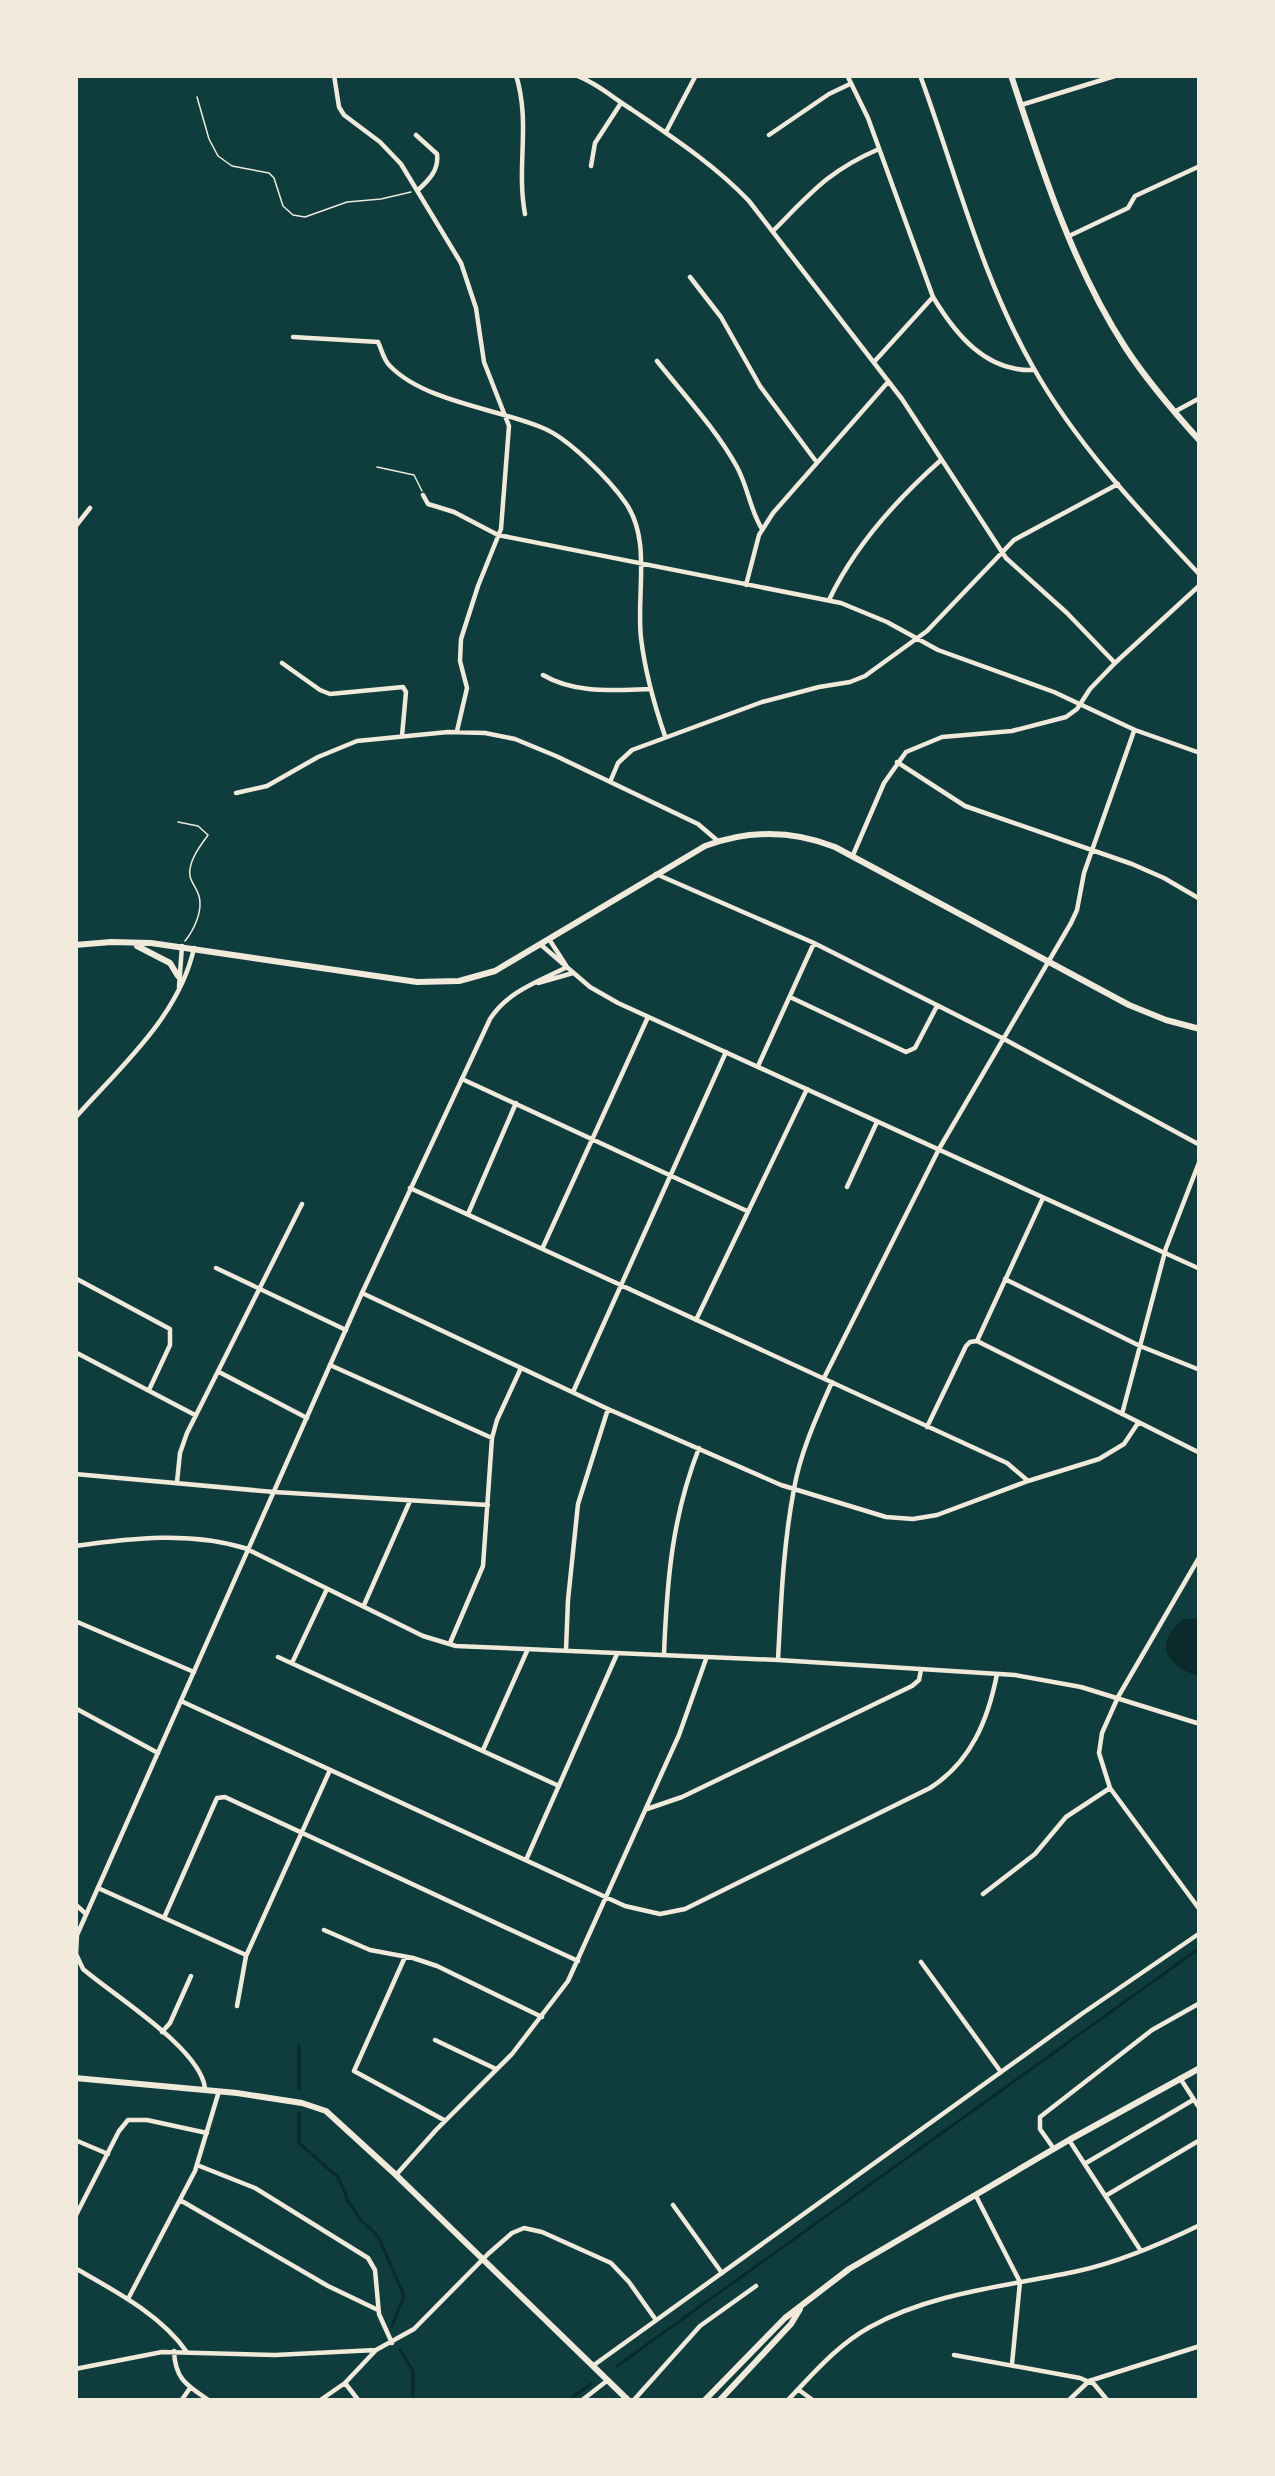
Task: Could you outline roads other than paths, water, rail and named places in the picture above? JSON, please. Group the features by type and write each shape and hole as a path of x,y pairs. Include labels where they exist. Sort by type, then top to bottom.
{"main road":[{"path":"1011,75 1069,236 1114,328 1139,368 1200,440"},
{"path":"75,945 182,946 439,983 490,974 692,852 749,834 781,834 827,843 853,855 1141,1010 1200,1029"},
{"path":"122,942 156,954 178,976"},
{"path":"704,2401 785,2318 856,2263 1200,2068"},
{"path":"75,2078 218,2091 319,2108 338,2120 631,2401"},
{"path":"718,2401 791,2324 802,2306"}],"street":[{"path":"334,75 344,115 392,154 461,263 476,308 484,362 507,417 502,523 460,639 467,688 458,731"},
{"path":"574,75 666,132 739,190 874,362 1001,552 1115,663"},
{"path":"666,132 696,75"},
{"path":"847,75 933,297 953,328 982,356 1009,368 1034,370"},
{"path":"920,75 985,263 1034,370 1072,428 1200,575"},
{"path":"1021,105 1118,75"},
{"path":"519,77 525,117 520,173 526,214"},
{"path":"769,135 851,84"},
{"path":"591,166 595,142 621,103"},
{"path":"416,135 438,159 418,190"},
{"path":"773,231 825,178 879,149"},
{"path":"1069,236 1128,208 1135,196 1200,167"},
{"path":"690,277 722,317 760,386 816,462"},
{"path":"874,362 933,297"},
{"path":"293,337 378,342 384,358 399,374 458,402 551,432 612,487 632,513 636,527 640,634 665,736"},
{"path":"657,361 727,450 762,529"},
{"path":"746,585 762,529 887,382"},
{"path":"1174,412 1200,398"},
{"path":"829,599 878,524 942,459"},
{"path":"610,782 623,756 665,736 780,697 857,680 918,640 1014,540 1118,484"},
{"path":"423,495 428,504 498,535 829,599 918,640 1200,753"},
{"path":"75,527 90,508"},
{"path":"853,855 884,783 914,746 942,737 1023,729 1066,717 1115,663 1200,585"},
{"path":"283,663 330,694 405,688 402,736"},
{"path":"543,675 580,688 650,689"},
{"path":"824,1378 939,1149 1077,910 1084,873 1135,730"},
{"path":"236,793 267,786 346,744 458,731 507,736 698,824 718,841"},
{"path":"897,762 964,806 1164,878 1200,899"},
{"path":"656,874 814,943 1200,1145"},
{"path":"545,942 596,991 648,1018 1200,1269"},
{"path":"758,1066 814,943"},
{"path":"178,988 182,946"},
{"path":"75,1118 159,1023 189,970 194,948"},
{"path":"205,2090 200,2072 162,2032 83,1969 75,1946 362,1293 494,1013 518,990 556,980 570,970"},
{"path":"790,998 906,1052 919,1042 938,1005"},
{"path":"542,1248 648,1018"},
{"path":"573,1392 726,1052"},
{"path":"462,1079 747,1211"},
{"path":"696,1320 807,1090"},
{"path":"468,1214 516,1102"},
{"path":"847,1187 878,1121"},
{"path":"1122,1414 1164,1253 1200,1160"},
{"path":"410,1188 1007,1463 1028,1481"},
{"path":"977,1341 1043,1198"},
{"path":"177,1482 183,1443 195,1415 302,1204"},
{"path":"216,1268 346,1330"},
{"path":"75,1278 170,1329 170,1345 148,1390"},
{"path":"1005,1279 1140,1346 1200,1370"},
{"path":"362,1293 608,1409 794,1490 867,1513 913,1520 944,1513 1106,1456 1124,1444 1138,1423"},
{"path":"927,1427 964,1350 977,1341 1200,1453"},
{"path":"75,1352 195,1415"},
{"path":"330,1365 492,1438"},
{"path":"449,1645 483,1567 492,1438 520,1368"},
{"path":"219,1372 308,1418"},
{"path":"778,1660 794,1490 832,1382"},
{"path":"566,1652 576,1514 608,1409"},
{"path":"664,1656 677,1514 699,1448"},
{"path":"75,1474 488,1505"},
{"path":"363,1606 410,1501"},
{"path":"75,1546 172,1538 249,1550 449,1645 997,1673 1118,1697 1200,1724"},
{"path":"1200,1556 1118,1697 1099,1750 1110,1788 1200,1910"},
{"path":"292,1663 327,1588"},
{"path":"75,1621 194,1672"},
{"path":"483,1751 527,1651"},
{"path":"526,1860 617,1654"},
{"path":"278,1657 559,1786"},
{"path":"396,2175 496,2069 568,1981 680,1735 706,1659"},
{"path":"647,1809 702,1788 912,1686 925,1671"},
{"path":"181,1701 605,1897 647,1913 668,1913 685,1909 947,1776 974,1744 997,1673"},
{"path":"75,1708 158,1753"},
{"path":"238,2006 246,1956 330,1770"},
{"path":"983,1894 1035,1855 1066,1817 1110,1788"},
{"path":"654,1792 666,1802"},
{"path":"164,1918 217,1798 230,1798 579,1961"},
{"path":"98,1888 246,1956"},
{"path":"75,1904 86,1914"},
{"path":"324,1930 370,1950 437,1966 542,2017"},
{"path":"594,2366 1200,1933"},
{"path":"405,1957 354,2071 445,2121"},
{"path":"921,1962 1001,2072"},
{"path":"75,1973 83,1969"},
{"path":"162,2032 191,1976"},
{"path":"1054,2149 1040,2128 1040,2117 1152,2030 1200,2003"},
{"path":"435,2041 496,2069"},
{"path":"1180,2078 1200,2109"},
{"path":"128,2300 197,2165 218,2091"},
{"path":"1086,2163 1193,2100"},
{"path":"75,2217 122,2126 134,2118 207,2133"},
{"path":"75,2140 108,2154"},
{"path":"1069,2140 1141,2252"},
{"path":"1107,2195 1200,2140"},
{"path":"197,2165 255,2188 368,2258 375,2270 378,2310 392,2343"},
{"path":"976,2196 1021,2282 1012,2364"},
{"path":"180,2200 378,2310"},
{"path":"673,2205 722,2272"},
{"path":"787,2401 829,2357 873,2325 925,2304 1084,2270 1141,2252 1200,2225"},
{"path":"75,2369 174,2351 274,2355 376,2350 414,2329 483,2258 524,2228 611,2263 656,2320"},
{"path":"75,2267 128,2300 186,2351"},
{"path":"631,2401 700,2326 756,2286"},
{"path":"1068,2401 1089,2381 1200,2346"},
{"path":"320,2401 376,2350"},
{"path":"174,2351 176,2372 210,2401"},
{"path":"953,2355 1089,2381 1108,2401"},
{"path":"581,2401 608,2380"},
{"path":"345,2383 359,2401"},
{"path":"181,2401 190,2388"},
{"path":"798,2390 814,2401"}],"lane":[{"path":"197,97 218,156 232,166 269,173 283,206 293,215 305,217 347,202 418,190"},
{"path":"377,466 414,475 423,495"},
{"path":"178,822 198,826 208,835 190,865 200,903 182,946"},
{"path":"190,935 194,948"}],"water":[{"path":"1184,1619 1200,1619 1200,1676 1179,1667 1167,1653 1168,1636"}],"waterway":[{"path":"617,2366 1197,1950"},
{"path":"299,2046 299,2089"},
{"path":"299,2113 299,2143 338,2177 348,2201 378,2236 404,2296 392,2326"},
{"path":"400,2350 413,2371 413,2401"},
{"path":"567,2401 591,2384"}]}
